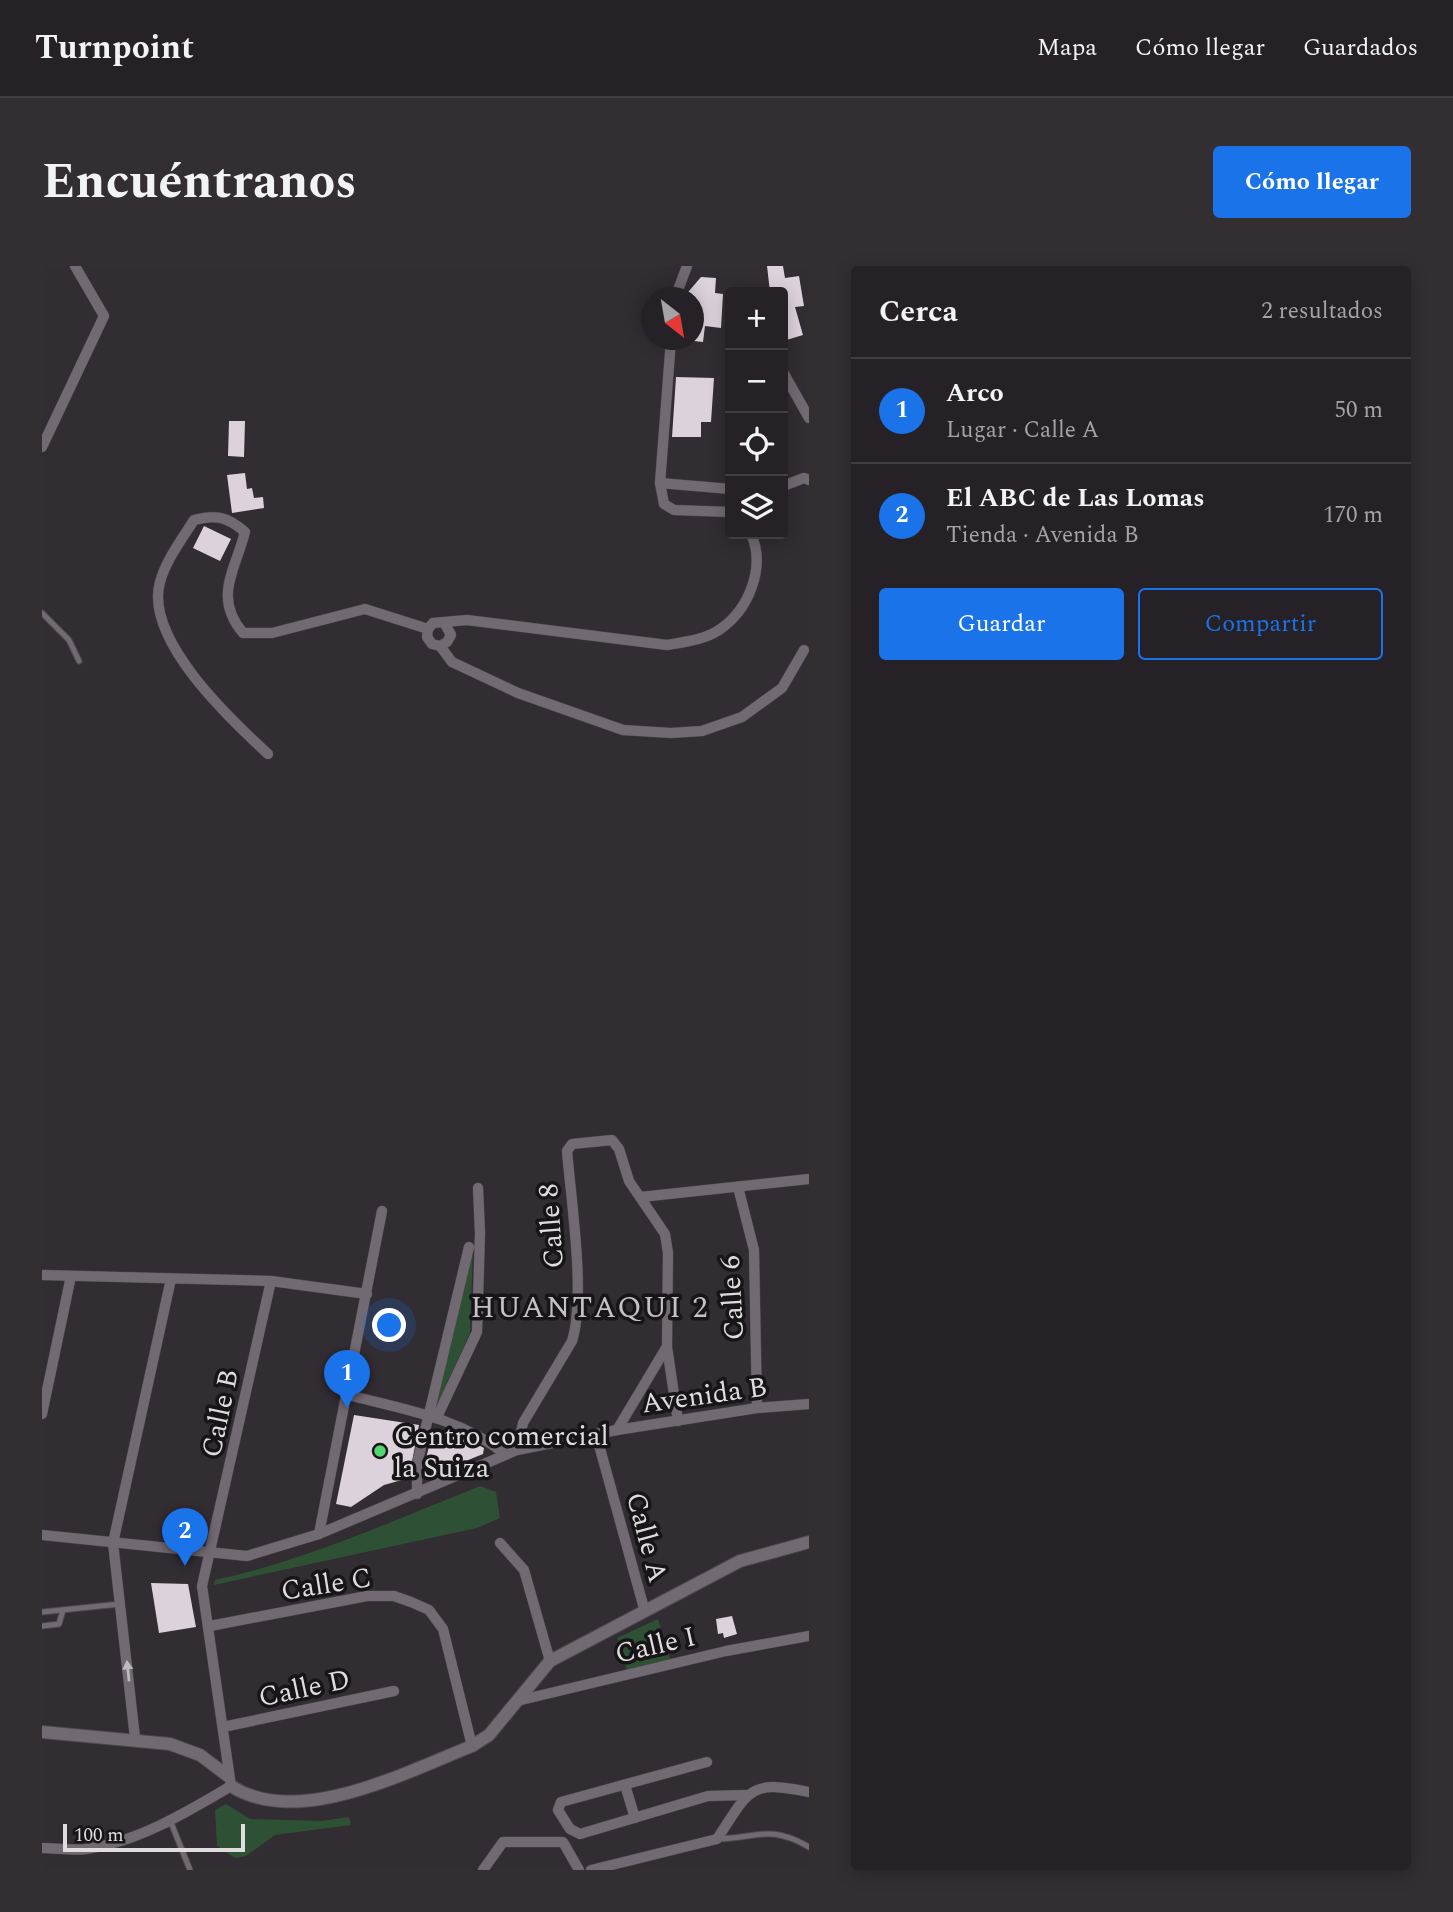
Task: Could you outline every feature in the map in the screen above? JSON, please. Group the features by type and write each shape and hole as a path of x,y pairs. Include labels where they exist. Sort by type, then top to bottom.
{"street":[{"path":"42,447 104,316 75,266"},
{"path":"679,287 687,266"},
{"path":"670,350 660,483 664,504 674,510 725,512"},
{"path":"788,381 809,418"},
{"path":"788,484 804,478 809,480"},
{"path":"660,483 725,489"},
{"path":"268,754 225,714 183,659 158,610 159,582 194,520 211,516 230,519 245,532 228,582 227,606 231,619 243,633 283,631 366,608 428,629"},
{"path":"428,629 437,622 445,624 467,620 667,645 692,641 719,629 739,610 752,588 758,553 753,539"},
{"path":"440,646 449,639 450,631 445,624"},
{"path":"428,629 429,641 440,646 442,653 452,662 518,693 623,730 671,733 702,731 742,717 782,688 804,650"},
{"name":"Calle 8","path":"517,1450 523,1423 572,1341 577,1326 578,1299 567,1151 572,1144 612,1140 619,1149 629,1181 641,1196"},
{"path":"678,1421 667,1347 668,1253 659,1222 641,1196 809,1179"},
{"name":"Calle 6","path":"738,1187 754,1250 757,1408"},
{"path":"433,1416 477,1332 481,1233 478,1188"},
{"path":"319,1534 382,1211"},
{"path":"417,1494 417,1464 433,1416 469,1247"},
{"path":"42,1275 271,1281 367,1294"},
{"path":"42,1415 71,1276"},
{"path":"135,1738 113,1543 171,1279"},
{"name":"Calle B","path":"229,1781 210,1626 202,1586 212,1554 271,1281"},
{"path":"617,1430 667,1347"},
{"path":"348,1395 433,1416 487,1439 505,1454"},
{"name":"Avenida B","path":"42,1535 247,1556 319,1534 517,1450 617,1430 757,1408 809,1404"},
{"name":"Calle A","path":"596,1434 645,1612"},
{"path":"42,1732 135,1738 189,1749 246,1796 296,1800 333,1797 472,1746 489,1735 513,1702 550,1661 740,1561 809,1542"},
{"path":"500,1543 524,1570 550,1661"},
{"name":"Calle C","path":"210,1626 367,1596 394,1596 429,1610 443,1629 472,1746"},
{"name":"Calle I","path":"513,1702 726,1651 809,1636"},
{"name":"Calle D","path":"223,1727 394,1691"},
{"path":"707,1762 561,1802 558,1810 570,1829 580,1834 708,1796 746,1795"},
{"path":"42,1847 85,1849 126,1838 170,1820 229,1781"},
{"path":"625,1785 635,1818"},
{"path":"591,1870 717,1839 746,1795 762,1786 809,1792"},
{"path":"483,1870 503,1842 552,1839 564,1842 579,1870"}],"lane":[{"path":"42,613 69,640 79,661"},
{"path":"42,1612 120,1604"},
{"path":"42,1626 59,1624 63,1610"},
{"path":"170,1820 190,1870"},
{"path":"717,1839 769,1833 788,1835 809,1847"}],"green space":[{"path":"473,1250 470,1333 436,1407"},
{"path":"480,1486 496,1492 500,1518 477,1528 214,1585 215,1580 316,1551"},
{"path":"658,1619 671,1662 628,1674 617,1638"},
{"path":"226,1804 250,1819 321,1821 349,1817 351,1825 275,1835 246,1856 235,1858 217,1846 215,1810"}],"building":[{"path":"767,266 783,266 785,278 799,276 804,306 795,307 803,335 788,340 788,287 769,287"},
{"path":"701,277 716,278 715,293 723,294 721,328 705,326 704,334 704,287 692,287"},
{"path":"676,377 714,378 711,422 701,422 701,437 672,437"},
{"path":"229,421 245,421 244,457 228,456"},
{"path":"245,473 247,489 252,488 254,498 263,497 264,508 232,513 227,475"},
{"path":"204,526 231,539 220,561 193,548"},
{"name":"Centro comercial la Suiza","path":"354,1415 419,1425 409,1478 384,1485 351,1507 336,1504"},
{"path":"433,1430 474,1443 484,1448 483,1454 434,1474 424,1467"},
{"path":"151,1583 188,1584 196,1627 159,1633"},
{"path":"732,1616 737,1634 724,1638 723,1633 718,1634 716,1619"}],"place":[{"name":"Arco","path":"347,1408"},
{"name":"Centro comercial la Suiza","path":"380,1451"},
{"name":"El ABC de Las Lomas","path":"185,1566"}],"district":[{"name":"HUANTAQUI 2","path":"590,1307"}]}
